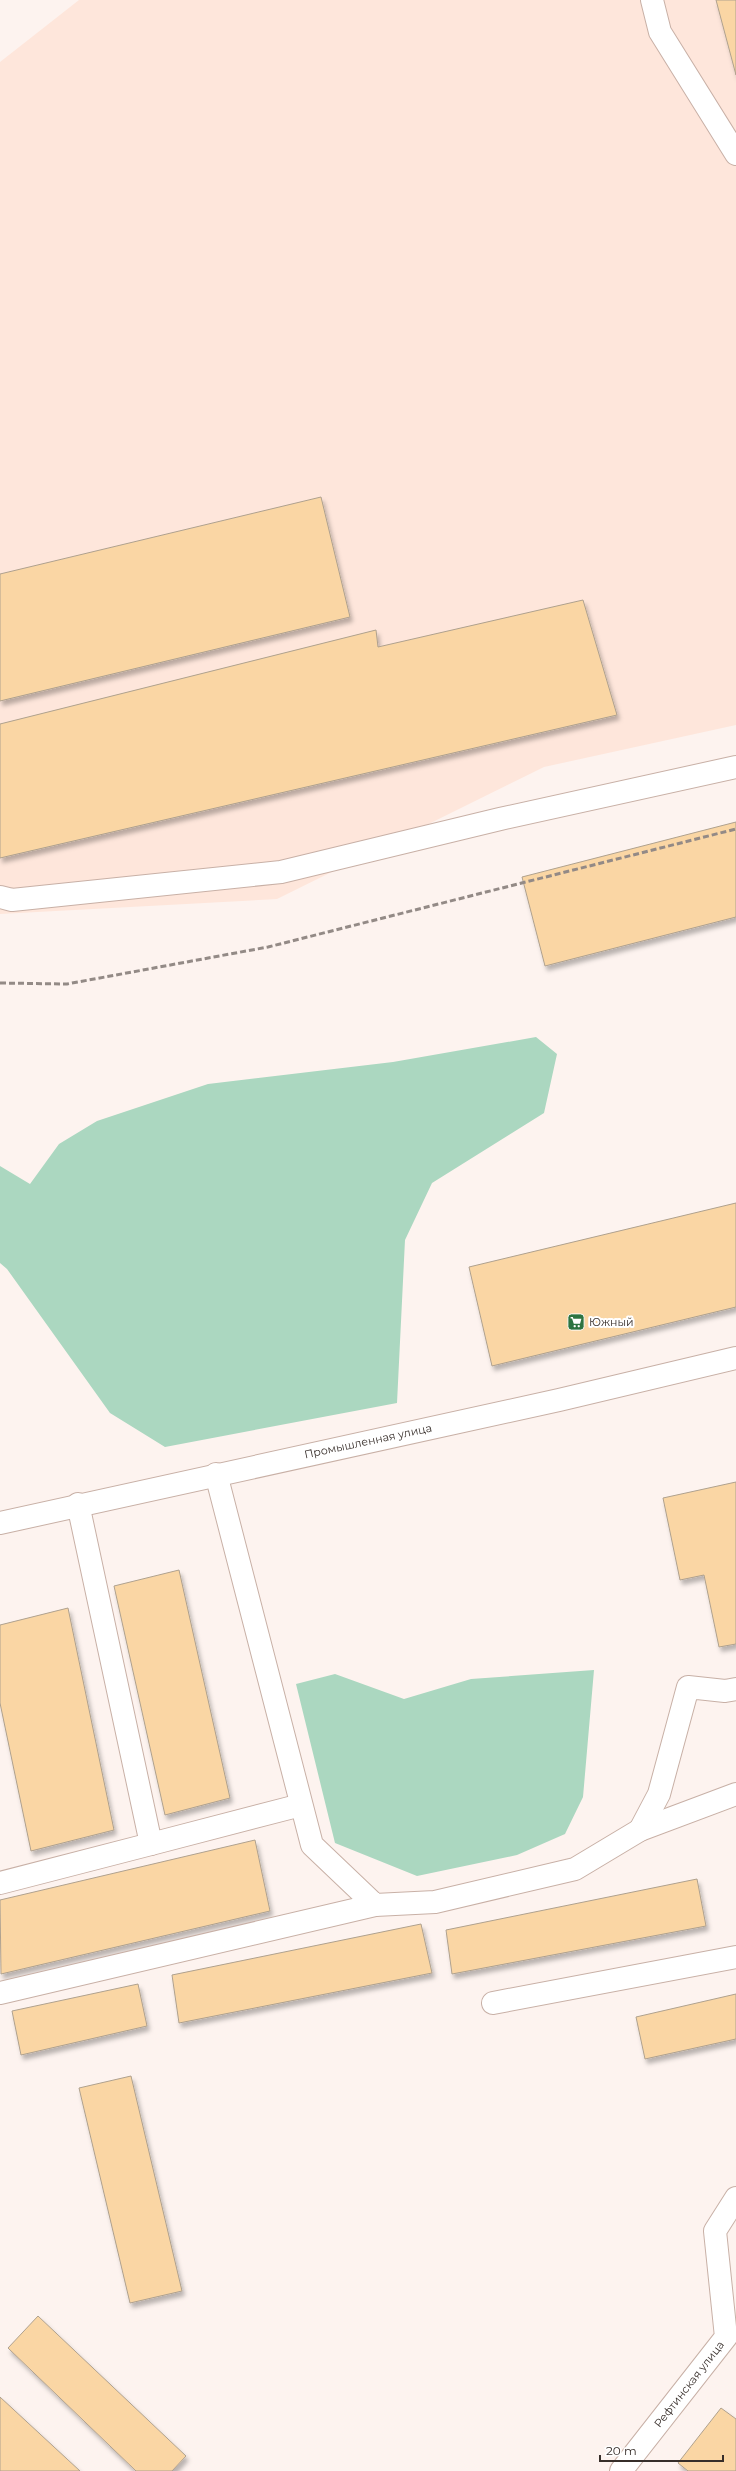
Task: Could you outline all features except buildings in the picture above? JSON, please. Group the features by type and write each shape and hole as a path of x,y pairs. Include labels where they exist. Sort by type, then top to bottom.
{"main road":[{"path":"652,0 660,32 736,154"},
{"path":"0,897 12,900 281,872 500,819 736,767"},
{"name":"Промышленная улица","path":"0,1523 78,1504 559,1400 736,1358"},
{"path":"216,1474 312,1845 375,1905"},
{"path":"78,1504 151,1844"},
{"path":"640,1830 659,1794 688,1687 725,1691 736,1689"},
{"path":"0,1993 375,1905 435,1902 575,1869 640,1830 736,1794"},
{"path":"0,1883 301,1805"},
{"path":"493,2003 736,1957"},
{"name":"Рефтинская улица","path":"621,2471 726,2337 715,2231 736,2198"}],"shaded area":[{"path":"79,0 736,0 736,725 544,767 277,899 0,914 0,62"}],"green space":[{"path":"536,1037 557,1054 544,1113 432,1183 405,1240 397,1403 165,1447 110,1413 7,1269 0,1263 0,1166 30,1184 59,1144 97,1121 208,1084 393,1062"},
{"path":"594,1670 583,1797 565,1834 517,1855 417,1876 335,1843 296,1684 335,1674 404,1699 471,1679"}],"railway":[{"path":"0,983 67,984 268,947 736,829"}],"place":[{"name":"Южный","path":"576,1322"}]}
